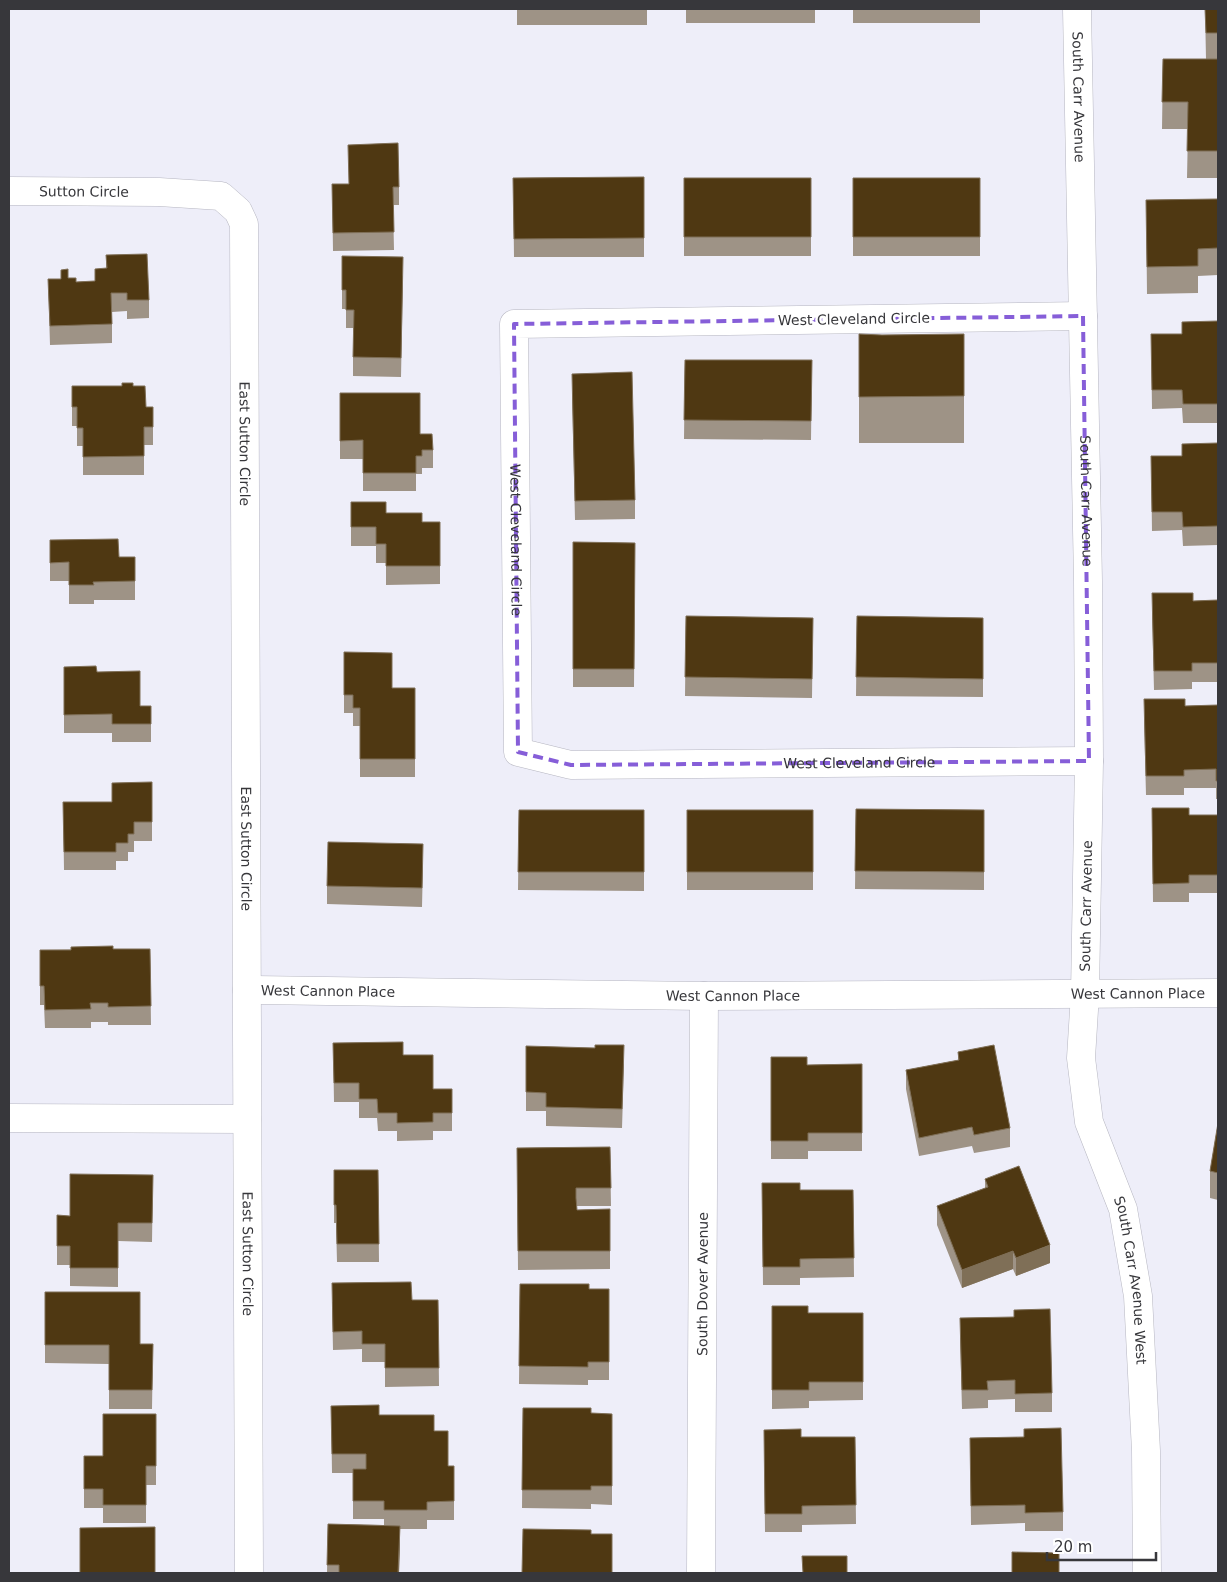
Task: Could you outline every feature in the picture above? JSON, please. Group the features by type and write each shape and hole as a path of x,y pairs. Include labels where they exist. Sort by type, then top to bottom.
{"street":[{"name":"South Carr Avenue","path":"1076,9 1088,581 1085,994"},
{"name":"Sutton Circle","path":"9,190 159,192"},
{"name":"East Sutton Circle","path":"159,192 221,196 238,211 244,224 249,1573"},
{"name":"West Cleveland Circle","path":"1083,316 514,324 517,696 518,752 572,765 1088,761"},
{"name":"West Cannon Place","path":"247,990 704,996 1218,993"},
{"name":"South Carr Avenue West","path":"1085,994 1081,1058 1090,1122 1123,1209 1138,1296 1146,1451 1147,1573"},
{"name":"South Dover Avenue","path":"701,1573 704,996"},
{"path":"9,1118 247,1119"}],"highlighted area":[{"path":"1083,316 1089,761 571,765 518,752 514,324"}],"building":[{"path":"1205,9 1218,9 1218,33 1206,33"},
{"path":"1163,59 1218,59 1218,151 1187,151 1188,102 1162,102"},
{"path":"398,143 399,187 393,187 394,232 333,233 332,184 349,184 348,145"},
{"path":"644,177 644,238 514,239 513,178"},
{"path":"684,178 811,178 811,237 684,237"},
{"path":"853,178 980,178 980,237 853,237"},
{"path":"1218,199 1218,248 1198,249 1198,266 1147,267 1146,200"},
{"path":"147,254 149,300 127,300 127,293 111,293 112,324 50,326 48,279 61,279 61,270 68,269 68,278 76,278 76,282 95,281 95,269 107,268 106,255"},
{"path":"342,256 403,257 401,358 353,357 354,310 346,310 346,290 342,290"},
{"path":"1218,321 1218,404 1183,404 1182,390 1152,390 1151,334 1182,334 1182,322"},
{"path":"859,334 964,334 964,396 859,397"},
{"path":"685,360 812,360 811,421 684,420"},
{"path":"632,372 635,500 575,501 572,374"},
{"path":"122,383 133,383 133,386 145,386 146,407 153,407 153,427 144,427 144,456 83,457 83,428 77,428 77,407 72,407 72,386 122,386"},
{"path":"340,393 420,393 420,434 432,434 433,450 422,450 422,456 416,456 416,473 363,473 363,440 340,441"},
{"path":"1218,443 1218,526 1183,527 1182,512 1152,512 1151,456 1182,456 1182,444"},
{"path":"351,502 386,502 386,513 422,513 422,522 440,522 440,566 386,566 386,544 376,544 376,527 351,527"},
{"path":"118,539 119,557 135,557 135,581 93,582 94,585 69,585 69,562 50,563 50,540"},
{"path":"573,542 635,543 634,669 573,669"},
{"path":"1152,593 1193,593 1193,601 1218,600 1218,663 1192,663 1192,671 1154,671"},
{"path":"686,616 813,618 812,679 685,677"},
{"path":"857,616 983,618 983,679 856,677"},
{"path":"344,652 392,653 392,688 415,688 415,759 360,759 360,708 353,708 353,695 344,695"},
{"path":"96,666 97,672 140,671 140,706 151,706 151,724 112,724 112,714 64,715 64,667"},
{"path":"1144,699 1185,699 1185,706 1218,705 1218,781 1216,781 1216,769 1184,770 1184,776 1146,776"},
{"path":"152,782 152,822 134,822 134,834 128,834 128,843 116,843 116,852 64,852 63,802 112,802 112,783"},
{"path":"1152,808 1189,808 1189,815 1218,815 1218,875 1189,875 1189,883 1153,884"},
{"path":"856,809 984,810 984,872 855,871"},
{"path":"519,810 644,810 644,872 518,872"},
{"path":"687,810 813,810 813,872 687,872"},
{"path":"328,842 423,844 422,888 327,886"},
{"path":"113,946 113,949 150,949 151,1006 108,1007 108,1003 90,1003 91,1009 45,1010 44,986 40,986 40,950 71,950 71,947"},
{"path":"403,1042 403,1055 433,1055 433,1089 452,1089 452,1113 433,1113 433,1122 397,1123 397,1113 378,1113 377,1099 359,1099 359,1083 334,1083 333,1043"},
{"path":"595,1045 624,1045 622,1109 546,1107 546,1093 526,1092 526,1046 595,1048"},
{"path":"994,1045 1010,1128 974,1135 972,1127 919,1138 906,1070 959,1060 958,1052"},
{"path":"771,1057 807,1057 807,1065 862,1064 862,1133 808,1133 808,1141 771,1141"},
{"path":"1218,1123 1218,1173 1210,1171"},
{"path":"610,1147 611,1188 576,1188 576,1198 577,1210 610,1209 610,1251 518,1251 517,1148"},
{"path":"1019,1166 1050,1245 1016,1258 1013,1251 962,1270 937,1206 988,1187 985,1179"},
{"path":"334,1170 378,1170 379,1244 337,1244"},
{"path":"70,1174 153,1175 152,1223 118,1223 118,1268 70,1268 70,1246 57,1246 57,1215 70,1216"},
{"path":"762,1183 800,1183 800,1190 853,1190 854,1258 800,1259 800,1267 763,1267"},
{"path":"411,1282 412,1300 438,1300 439,1368 385,1368 385,1344 362,1344 362,1331 333,1332 332,1283"},
{"path":"520,1284 589,1284 589,1289 609,1289 609,1362 588,1362 588,1367 519,1366"},
{"path":"45,1292 140,1292 140,1344 153,1344 152,1390 109,1390 109,1345 45,1345"},
{"path":"772,1306 808,1306 808,1313 863,1313 863,1382 809,1382 809,1390 772,1390"},
{"path":"1050,1309 1052,1393 1015,1394 1015,1380 987,1381 988,1390 962,1390 960,1318 1014,1317 1014,1310"},
{"path":"379,1405 379,1415 434,1415 434,1431 448,1431 448,1466 454,1466 454,1501 427,1502 427,1510 384,1510 384,1501 353,1501 353,1469 366,1469 366,1454 332,1454 331,1406"},
{"path":"523,1408 591,1408 591,1413 612,1414 612,1486 591,1486 591,1490 522,1490"},
{"path":"103,1414 156,1414 156,1466 146,1466 146,1505 103,1505 103,1489 84,1489 84,1456 103,1456"},
{"path":"1061,1428 1063,1512 1025,1513 1025,1505 971,1506 970,1438 1024,1437 1024,1429"},
{"path":"801,1429 801,1437 855,1437 856,1505 802,1506 802,1514 765,1514 764,1430"},
{"path":"328,1524 400,1526 398,1573 339,1573 339,1565 327,1565"},
{"path":"155,1527 155,1573 80,1573 80,1528"},
{"path":"523,1529 591,1530 591,1534 612,1534 612,1573 522,1573"},
{"path":"1012,1552 1059,1553 1059,1573 1012,1573"},
{"path":"802,1556 847,1556 847,1573 803,1573"}]}
